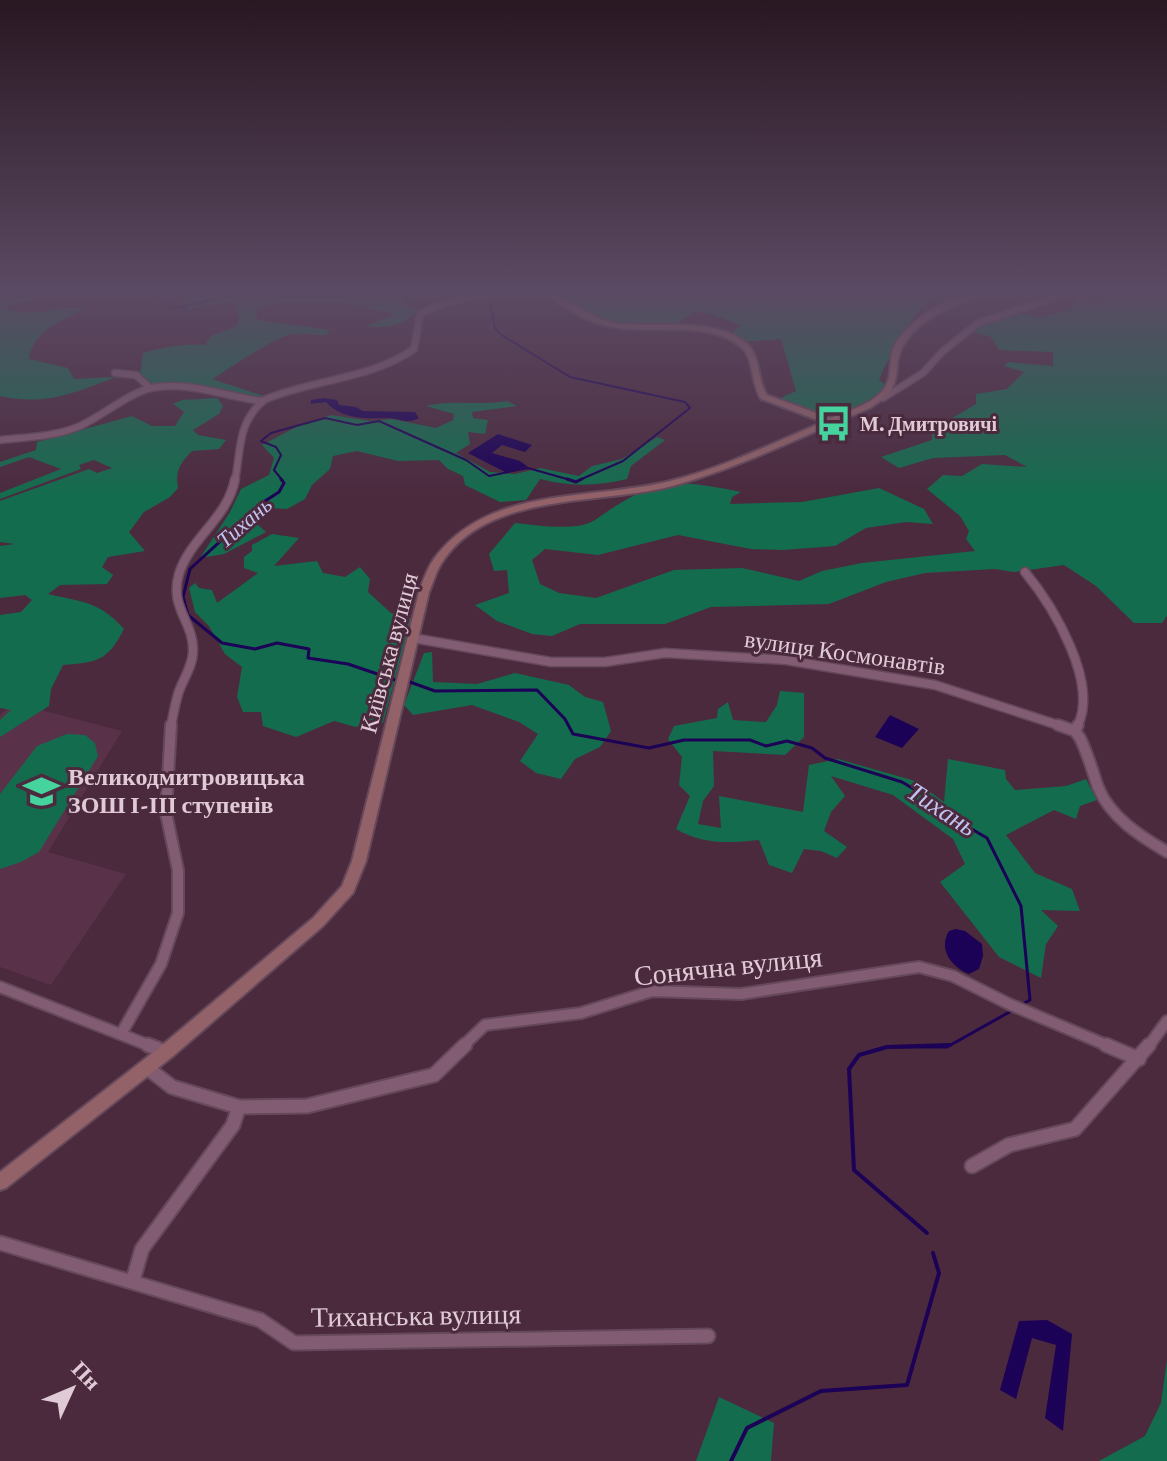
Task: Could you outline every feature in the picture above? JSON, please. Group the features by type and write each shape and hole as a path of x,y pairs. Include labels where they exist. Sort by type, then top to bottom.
{"main road":[{"path":"751,359 759,391 764,397 829,421"},
{"path":"883,398 890,388 897,359"},
{"name":"Київська вулиця","path":"0,1182 166,1052 318,922 348,889 359,861 424,592 438,560 472,526 519,506 672,484 725,465 883,398"}],"street":[{"path":"0,440 52,434 78,427 150,388 197,387 262,401 320,381 370,371 397,359"},
{"path":"883,398 923,373 936,359"},
{"path":"115,373 136,375 150,388"},
{"path":"121,1034 172,938 178,918 176,857 166,816 169,753 177,699 194,643 178,613 176,592 180,568 234,488 239,432 262,401"},
{"path":"1025,572 1054,612 1079,675 1084,712 1075,731 1083,740 1102,797 1125,822 1167,852"},
{"name":"вулиця Космонавтів","path":"413,638 551,662 605,662 665,653 786,660 935,685 1075,731"},
{"name":"Сонячна вулиця","path":"146,1067 172,1087 239,1107 307,1106 434,1075 485,1025 581,1013 652,991 741,994 919,967 953,976 1009,1004 1139,1059"},
{"path":"0,987 166,1052"},
{"path":"972,1166 1009,1145 1075,1129 1139,1059 1167,1021"},
{"path":"133,1280 142,1249 233,1125 239,1107"},
{"name":"Тиханська вулиця","path":"0,1243 260,1320 294,1343 708,1336"}],"shaded area":[{"path":"311,400 337,400 339,405 363,411 415,412 419,418 407,421 362,418 339,412 326,402 311,404"},
{"path":"498,434 532,445 525,452 502,445 492,453 520,461 528,467 505,472 468,453"},
{"name":"Великодмитровицька ЗОШ І-ІІІ ступенів","path":"14,703 122,731 48,852 126,874 51,985 0,967 0,715"},
{"path":"890,715 919,729 902,748 875,737"},
{"path":"949,931 965,931 982,944 983,956 979,969 969,974 952,962 946,951"},
{"path":"1047,1320 1072,1334 1063,1431 1045,1418 1056,1345 1032,1338 1016,1399 1000,1390 1019,1321"}],"green space":[{"path":"0,359 30,359 68,368 74,379 116,377 46,399 0,396"},
{"path":"142,359 244,359 212,379 264,396 258,399 222,397 219,390 157,387 140,374"},
{"path":"787,359 889,359 879,380 890,388 883,398 829,421 774,401 796,391"},
{"path":"1053,359 1167,359 1167,616 1162,623 1134,623 1096,586 1064,565 1014,572 995,569 925,573 886,582 829,604 711,607 665,624 580,624 552,636 532,634 497,621 475,605 509,593 507,570 494,571 489,554 515,523 556,527 587,524 638,493 664,485 698,485 741,492 732,497 730,504 802,502 879,488 924,509 933,524 906,522 866,528 835,546 783,550 751,549 678,535 598,555 545,549 532,560 540,584 559,593 596,598 674,570 742,568 799,581 822,571 862,563 975,551 966,539 969,531 960,516 927,489 943,475 962,476 982,464 1027,467 1005,455 933,458 899,468 881,457 932,440 932,430 976,404 976,394 1007,389 1024,372 1004,366 1008,362 1053,366"},
{"path":"217,398 223,406 219,414 193,430 198,435 226,440 219,449 192,451 179,468 178,488 170,497 144,512 129,532 145,551 108,557 102,567 113,575 107,584 60,585 48,594 80,601 106,613 124,629 118,640 100,658 63,665 51,689 49,706 0,737 0,720 11,710 0,708 0,615 21,612 32,600 25,595 0,598 0,546 15,544 0,542 0,501 89,469 97,473 112,468 94,460 79,465 81,469 0,499 0,493 61,469 29,457 0,467 0,462 36,450 37,442 132,416 152,426 175,426 184,412 173,404 182,400"},
{"path":"507,401 517,406 472,412 473,418 488,420 485,434 468,432 470,444 456,453 490,472 515,474 540,468 579,476 592,466 622,459 657,437 665,440 631,466 627,479 584,485 540,479 526,500 500,502 465,485 463,476 448,469 439,460 398,461 357,451 333,456 330,469 312,485 305,499 287,509 268,508 257,524 266,532 224,554 200,558 241,489 269,475 274,458 262,445 298,426 331,415 370,421 392,419 436,428 453,420 454,414 426,406"},
{"path":"272,534 299,538 274,566 317,561 323,573 345,577 360,567 370,579 368,592 391,613 411,619 383,723 356,727 334,721 296,737 263,726 261,712 243,712 237,697 242,667 225,654 209,626 195,612 189,588 195,583 199,588 212,590 217,603 258,573 244,568 244,557 252,551 252,545"},
{"path":"432,652 433,682 477,684 515,673 569,685 585,697 603,702 611,731 600,747 575,759 561,779 536,773 520,761 538,734 519,722 472,705 413,715 404,705 424,653"},
{"path":"780,691 804,693 804,737 785,755 713,751 714,786 703,801 698,824 721,828 719,796 803,812 809,765 838,759 915,781 944,802 948,759 1005,770 1006,779 1015,790 1066,786 1086,779 1097,800 1080,806 1076,819 1054,810 1006,835 1035,873 1072,889 1080,911 1041,910 1058,926 1046,944 1041,978 999,957 940,882 965,864 953,839 893,795 831,776 845,796 831,812 824,831 847,847 837,858 821,851 804,849 792,873 769,865 759,840 706,840 676,829 690,796 679,785 682,757 668,739 674,726 717,718 718,709 728,702 733,720 766,722 777,705"},
{"path":"67,734 85,735 95,743 98,756 39,852 0,869 0,794 37,746"},
{"path":"1167,1360 1167,1461 1099,1461 1145,1436 1161,1403"},
{"path":"719,1397 774,1423 771,1461 696,1461"}],"waterway":[{"name":"Тихань","path":"541,359 570,377 685,402 690,408 623,461 577,481"},
{"name":"Тихань","path":"283,481 274,470 281,455 276,447 261,441 271,433 325,418 357,425 379,421 466,460 489,476 528,468 567,479"},
{"name":"Тихань","path":"281,479 284,483 279,492 262,503 190,569 183,597 188,615 222,643 255,649 277,643 309,649 308,658 348,664 398,681"},
{"name":"Тихань","path":"567,479 574,481"},
{"name":"Тихань","path":"567,479 576,482 582,479"},
{"name":"Тихань","path":"407,681 435,691 537,690 565,719 573,734 649,748 684,740 750,740 766,746 787,741 812,748 825,758 902,782 949,810 958,821 987,838 1021,906 1030,1000 1019,1006"},
{"name":"Тихань","path":"887,1047 947,1047 1013,1010"},
{"name":"Тихань","path":"887,1047 950,1045"},
{"name":"Тихань","path":"887,1047 859,1055 849,1069 854,1170 927,1233"},
{"name":"Тихань","path":"731,1461 747,1428 821,1391 907,1385 939,1273 933,1253"}],"place":[{"name":"М. Дмитровичі","path":"834,424"},
{"name":"Великодмитровицька ЗОШ І-ІІІ ступенів","path":"42,791"}]}
